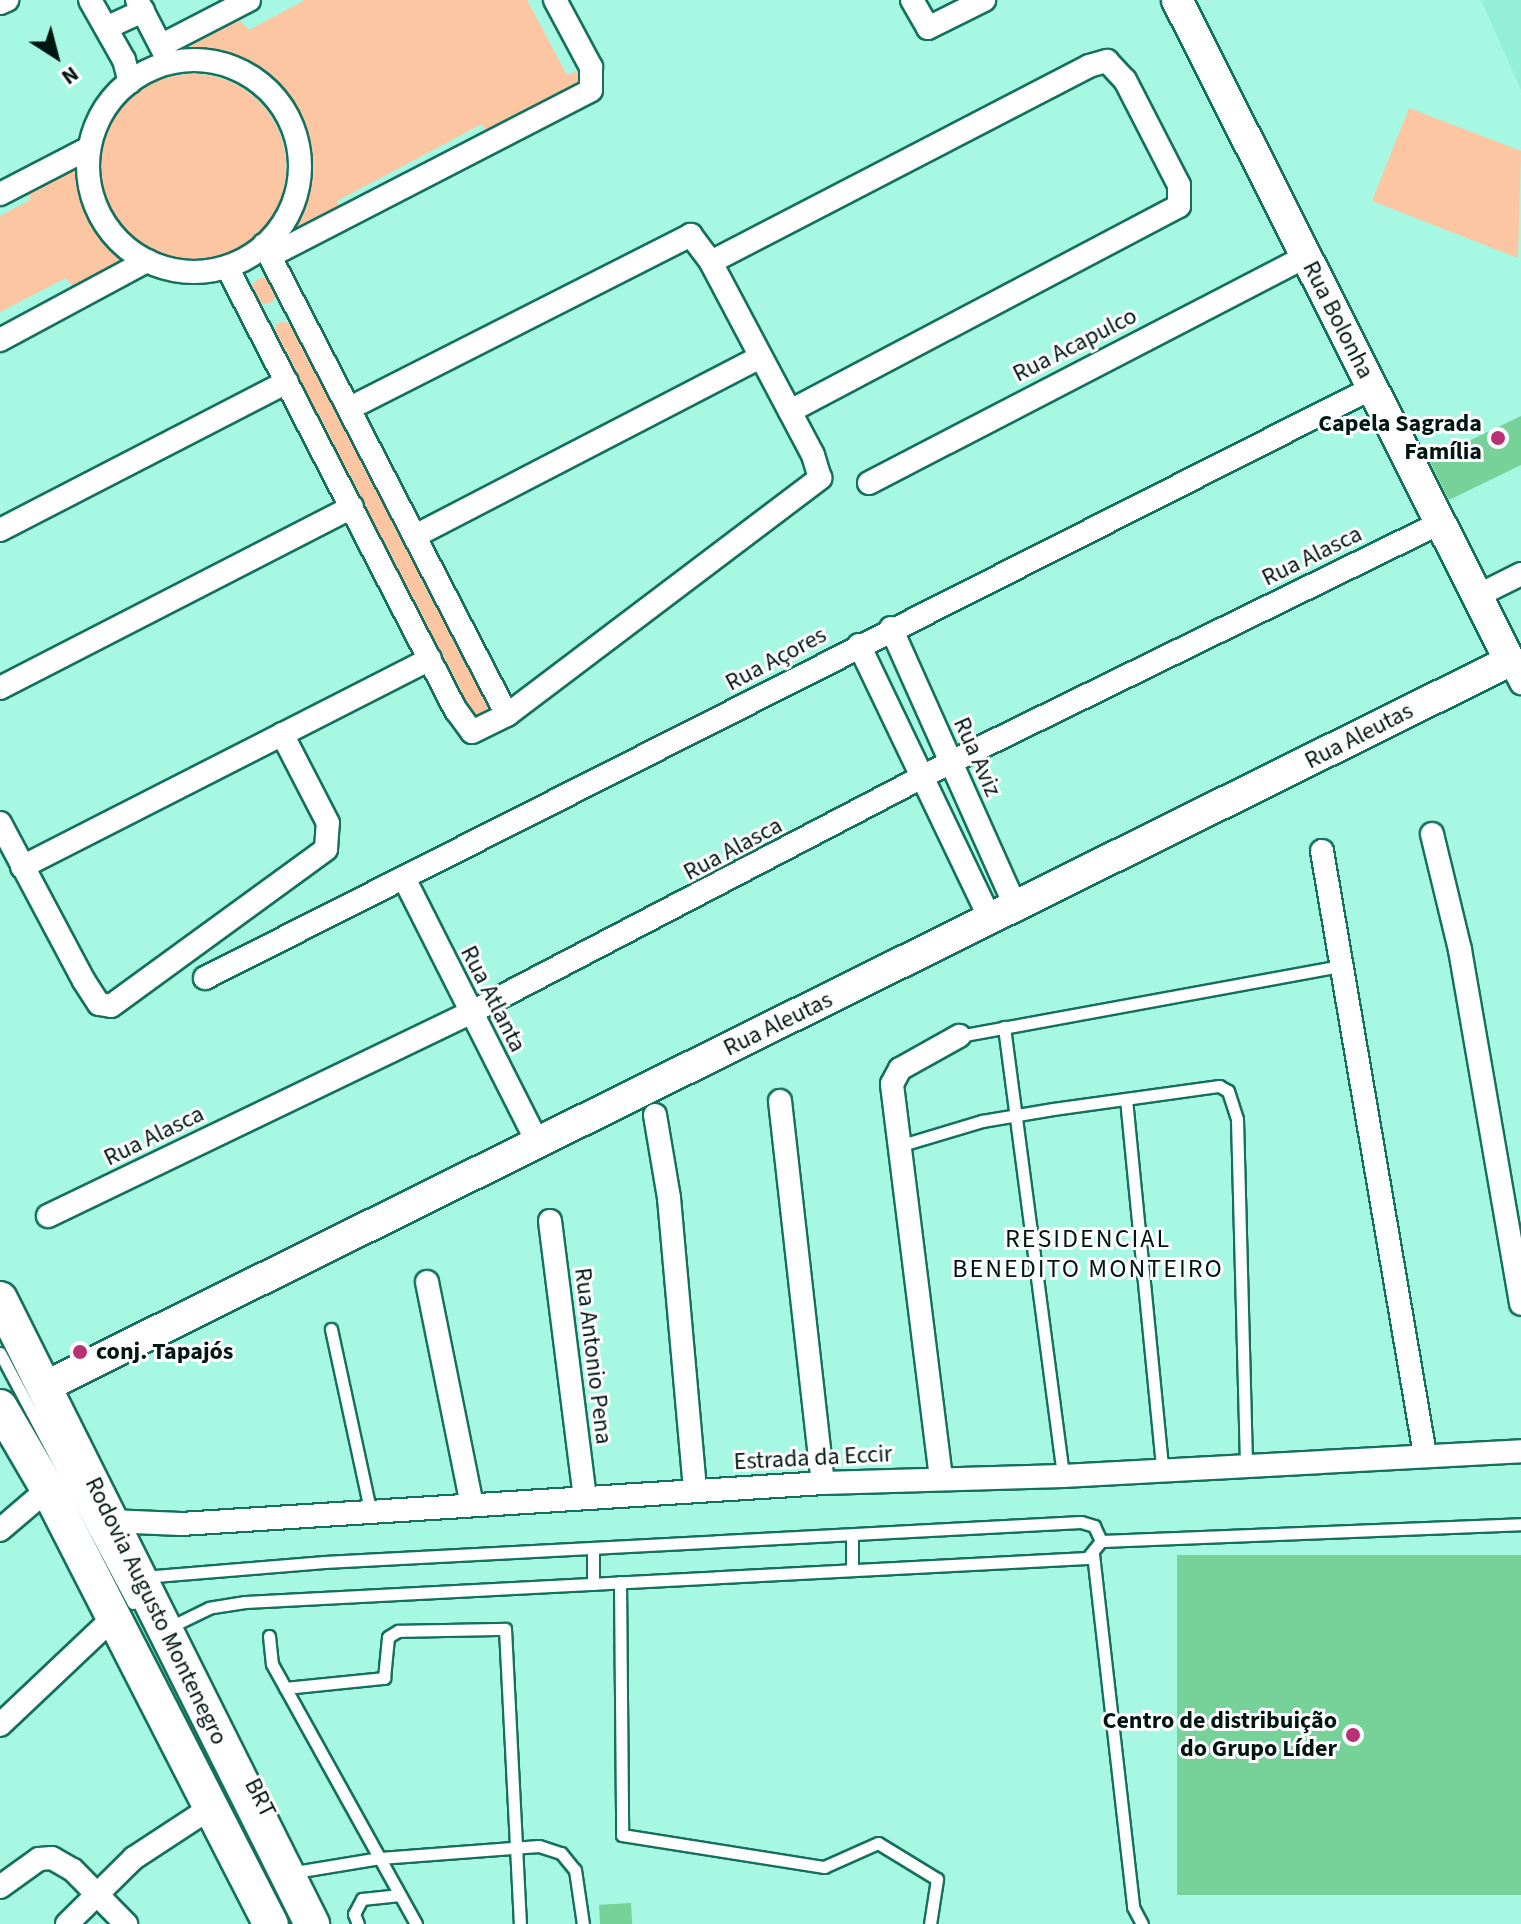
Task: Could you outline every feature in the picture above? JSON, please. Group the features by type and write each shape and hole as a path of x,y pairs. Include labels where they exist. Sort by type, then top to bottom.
{"main road":[{"name":"Rodovia Augusto Montenegro","path":"0,1299 46,1386 137,1577 140,1623 212,1807 271,1924"},
{"name":"Rodovia Augusto Montenegro","path":"0,1407 48,1489 140,1623 287,1873 312,1924"}],"street":[{"path":"0,3 7,0"},
{"path":"90,0 130,82"},
{"path":"249,0 165,54 130,82 104,111 89,148 94,202 106,226 147,261 200,272 227,267 267,251 591,90 591,67 555,0"},
{"path":"912,0 928,28 984,0"},
{"name":"Rua Bolonha","path":"1177,0 1516,672"},
{"path":"106,28 140,6 165,54"},
{"path":"165,54 230,66 258,81 280,103 295,131 300,161 297,192 285,221 267,251"},
{"path":"711,262 1089,66 1107,61 1125,80 1183,194 1179,206 790,411"},
{"path":"0,194 89,148"},
{"path":"227,267 468,729 481,731 507,715 817,483 813,455 711,262 697,239 685,236 350,408"},
{"path":"267,251 507,715"},
{"name":"Rua Acapulco","path":"869,483 1305,257"},
{"path":"0,340 147,261"},
{"path":"259,324 294,307"},
{"path":"415,536 760,357"},
{"path":"0,530 287,382"},
{"name":"Rua Açores","path":"205,978 405,880 891,628 1372,388"},
{"path":"0,688 352,507"},
{"name":"Rua Alasca","path":"48,1216 470,1013 951,762 1440,523"},
{"path":"1477,596 1521,574"},
{"name":"Rua Aviz","path":"891,628 951,762 1004,914"},
{"path":"859,645 922,778 1004,914"},
{"path":"22,867 430,659"},
{"name":"Rua Aleutas","path":"46,1386 537,1141 1004,914 1516,672"},
{"path":"0,823 95,998 102,1006 111,1006 326,849 328,823 282,734"},
{"path":"1432,834 1460,950 1521,1304"},
{"path":"1322,851 1425,1455"},
{"name":"Rua Atlanta","path":"405,880 537,1141"},
{"path":"941,1478 892,1084 900,1069 959,1036"},
{"path":"780,1101 823,1483"},
{"path":"655,1115 669,1198 695,1490"},
{"name":"Rua Antonio Pena","path":"550,1221 585,1497"},
{"path":"427,1282 472,1505"},
{"name":"Estrada da Eccir","path":"109,1521 181,1524 823,1483 1063,1476 1246,1463 1521,1451"},
{"path":"0,1530 48,1489"},
{"path":"0,1725 140,1623"},
{"path":"67,1924 97,1893 166,1833 212,1807"},
{"path":"0,1887 39,1859 52,1858 97,1893 126,1924"}],"lane":[{"path":"959,1036 1340,966"},
{"path":"1004,1027 1013,1119 1063,1476"},
{"path":"902,1145 982,1121 1013,1119 1219,1086 1228,1091 1234,1104 1246,1463"},
{"path":"1126,1099 1162,1469"},
{"path":"331,1329 372,1514"},
{"path":"0,1353 140,1623 245,1602 1093,1554"},
{"path":"137,1577 1081,1522 1094,1526 1101,1541"},
{"path":"1101,1541 1521,1524"},
{"path":"852,1535 852,1569"},
{"path":"1101,1541 1093,1554 1133,1907 1142,1924"},
{"path":"593,1549 593,1584"},
{"path":"620,1582 622,1835 824,1867 878,1843 937,1879 930,1924"},
{"path":"285,1688 384,1678 388,1637 398,1631 505,1629 520,1924"},
{"path":"269,1636 272,1664 416,1924"},
{"name":"BRT","path":"178,1690 299,1924"},
{"path":"287,1873 380,1858 539,1846 569,1860 583,1924"},
{"path":"358,1924 354,1914 362,1899 400,1895"}],"shaded area":[{"path":"305,0 527,0 567,75 579,70 587,85 489,137 482,124 337,201 343,213 287,236 303,208 310,177 309,145 299,115 280,89 256,69 226,56 195,52 191,45 240,20 249,30"},
{"path":"1481,0 1521,0 1521,90"},
{"path":"193,74 229,81 259,101 279,131 286,167 279,203 259,233 229,253 193,260 157,253 127,233 107,203 100,167 107,131 127,101 157,81"},
{"path":"1409,108 1521,151 1518,258 1372,201"},
{"path":"72,165 79,168 94,219 123,257 121,264 75,290 66,278 0,312 0,216 30,200 30,188"},
{"path":"264,278 273,282 277,291 273,300 264,304 255,300 251,291 255,282"},
{"path":"283,321 296,327 490,707 488,715 470,716 275,336 276,325"}],"building":[{"name":"Capela Sagrada Família","path":"1521,416 1521,465 1449,500 1429,460"},
{"name":"Centro de distribuição do Grupo Líder","path":"1177,1555 1521,1555 1521,1895 1177,1895"},
{"path":"631,1903 632,1924 600,1924 599,1905"}],"place":[{"name":"Capela Sagrada Família","path":"1498,438"},
{"name":"conj. Tapajós","path":"80,1352"},
{"name":"Centro de distribuição do Grupo Líder","path":"1353,1735"}],"district":[{"name":"RESIDENCIAL BENEDITO MONTEIRO","path":"1088,1254"}]}
